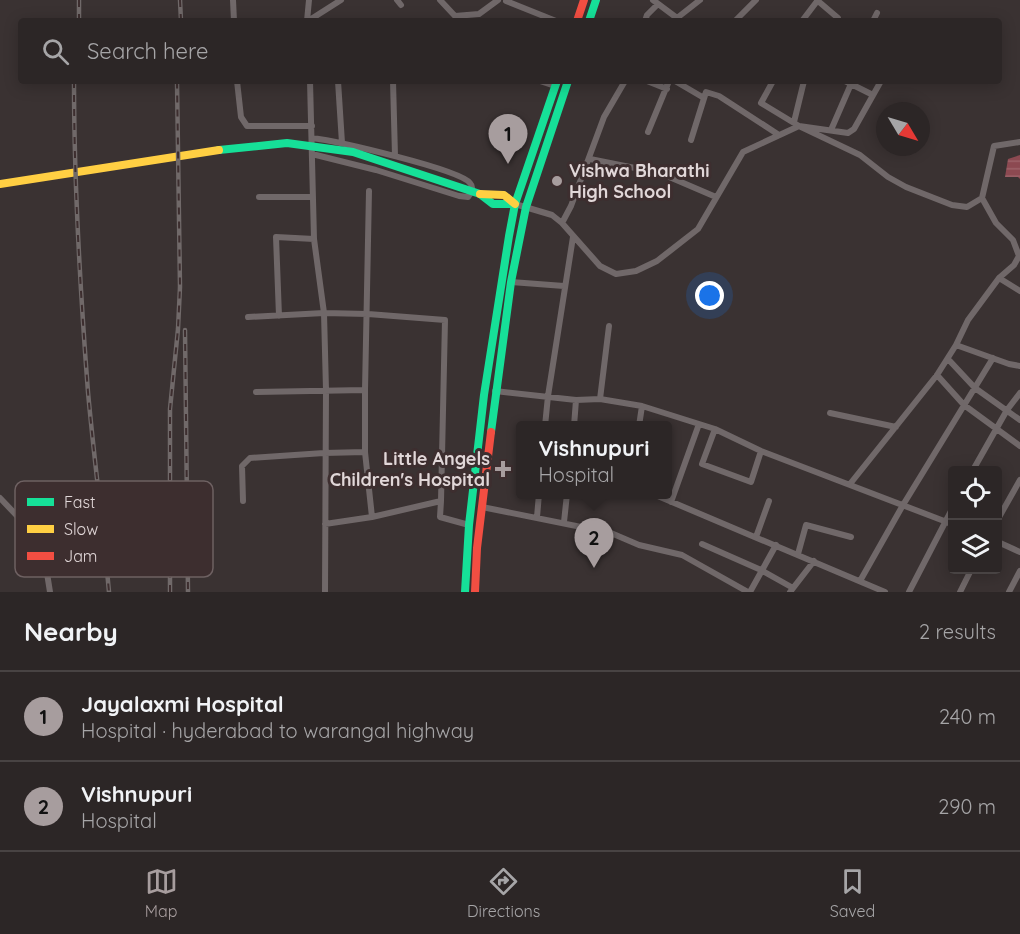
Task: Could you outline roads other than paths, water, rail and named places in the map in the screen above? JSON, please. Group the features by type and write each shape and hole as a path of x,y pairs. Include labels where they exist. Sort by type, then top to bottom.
{"main road":[{"path":"578,18 584,0"},
{"path":"590,18 596,0"},
{"path":"465,592 469,525 484,395 515,204 556,84"},
{"path":"475,592 477,548 495,391 511,282 526,207 567,84"},
{"path":"0,184 194,153 288,143 353,152 473,192 493,204 515,204"}],"street":[{"path":"233,0 234,18"},
{"path":"308,18 309,0"},
{"path":"313,18 341,0"},
{"path":"440,0 455,16 479,14 503,0 548,18"},
{"path":"681,18 700,0"},
{"path":"738,18 756,0"},
{"path":"804,18 818,0 836,18"},
{"path":"646,18 655,2 676,18"},
{"path":"875,18 878,13"},
{"path":"237,84 241,117 247,126 312,126"},
{"path":"310,84 314,239 324,313 325,592"},
{"path":"338,84 342,143"},
{"path":"393,84 395,156"},
{"path":"562,223 590,159 604,117 622,84"},
{"path":"656,84 667,88"},
{"path":"648,132 668,84"},
{"path":"680,84 705,98"},
{"path":"771,84 761,103 797,124 860,155 888,177 906,187 952,206 967,207 982,198"},
{"path":"797,124 804,84"},
{"path":"831,130 848,84"},
{"path":"850,84 873,95"},
{"path":"515,204 552,215 600,266 616,274 636,271 657,261 698,229 743,152 797,124 845,134 851,132 879,84"},
{"path":"691,140 706,92 719,96 779,135"},
{"path":"312,138 395,156 469,181 473,192 468,196 459,196 376,170 312,154"},
{"path":"850,484 937,375 956,345 968,320 999,278 1014,265 1019,256 1013,240 996,223 982,198 994,146 1020,142"},
{"path":"590,159 660,174 716,197"},
{"path":"369,191 365,452 372,517"},
{"path":"260,197 313,197"},
{"path":"279,316 276,237 314,239"},
{"path":"546,421 564,285 573,237"},
{"path":"999,278 1020,291"},
{"path":"511,282 564,285"},
{"path":"248,317 324,313 446,320 440,517 469,525"},
{"path":"600,399 609,326"},
{"path":"956,345 1020,366"},
{"path":"860,581 903,505 993,358"},
{"path":"948,359 975,388 1020,420"},
{"path":"937,375 964,405 1020,446"},
{"path":"256,392 365,390"},
{"path":"495,391 576,400 600,399 642,406 715,429 761,451 948,523"},
{"path":"976,466 996,428 1020,393"},
{"path":"574,421 576,400"},
{"path":"640,421 642,406"},
{"path":"830,413 896,427"},
{"path":"671,502 699,424"},
{"path":"715,429 702,464 751,482 761,451"},
{"path":"243,501 242,466 250,458 365,452"},
{"path":"1002,512 1020,480"},
{"path":"0,498 15,514"},
{"path":"537,517 539,499"},
{"path":"564,522 567,499"},
{"path":"663,499 885,592"},
{"path":"325,524 372,517 441,501"},
{"path":"756,537 769,501"},
{"path":"482,507 611,533 639,545 682,555 749,592 776,545"},
{"path":"798,554 807,525 851,537"},
{"path":"909,592 948,525"},
{"path":"702,544 761,570 791,590 814,561"},
{"path":"1002,544 1020,552"},
{"path":"1009,592 1020,571"},
{"path":"960,592 969,574"},
{"path":"48,577 50,592"}],"railway":[{"path":"79,0 79,18"},
{"path":"180,0 181,18"},
{"path":"74,84 76,198 82,314 97,481"},
{"path":"170,481 170,409 180,287 177,84"},
{"path":"185,330 187,481"},
{"path":"107,577 109,592"},
{"path":"170,577 170,592"},
{"path":"188,577 188,592"}],"place":[{"name":"Jayalaxmi Hospital","path":"508,164"},
{"name":"Vishwa Bharathi High School","path":"557,181"},
{"name":"Little Angels Children's Hospital","path":"503,469"},
{"name":"Vishnupuri","path":"594,568"}]}
